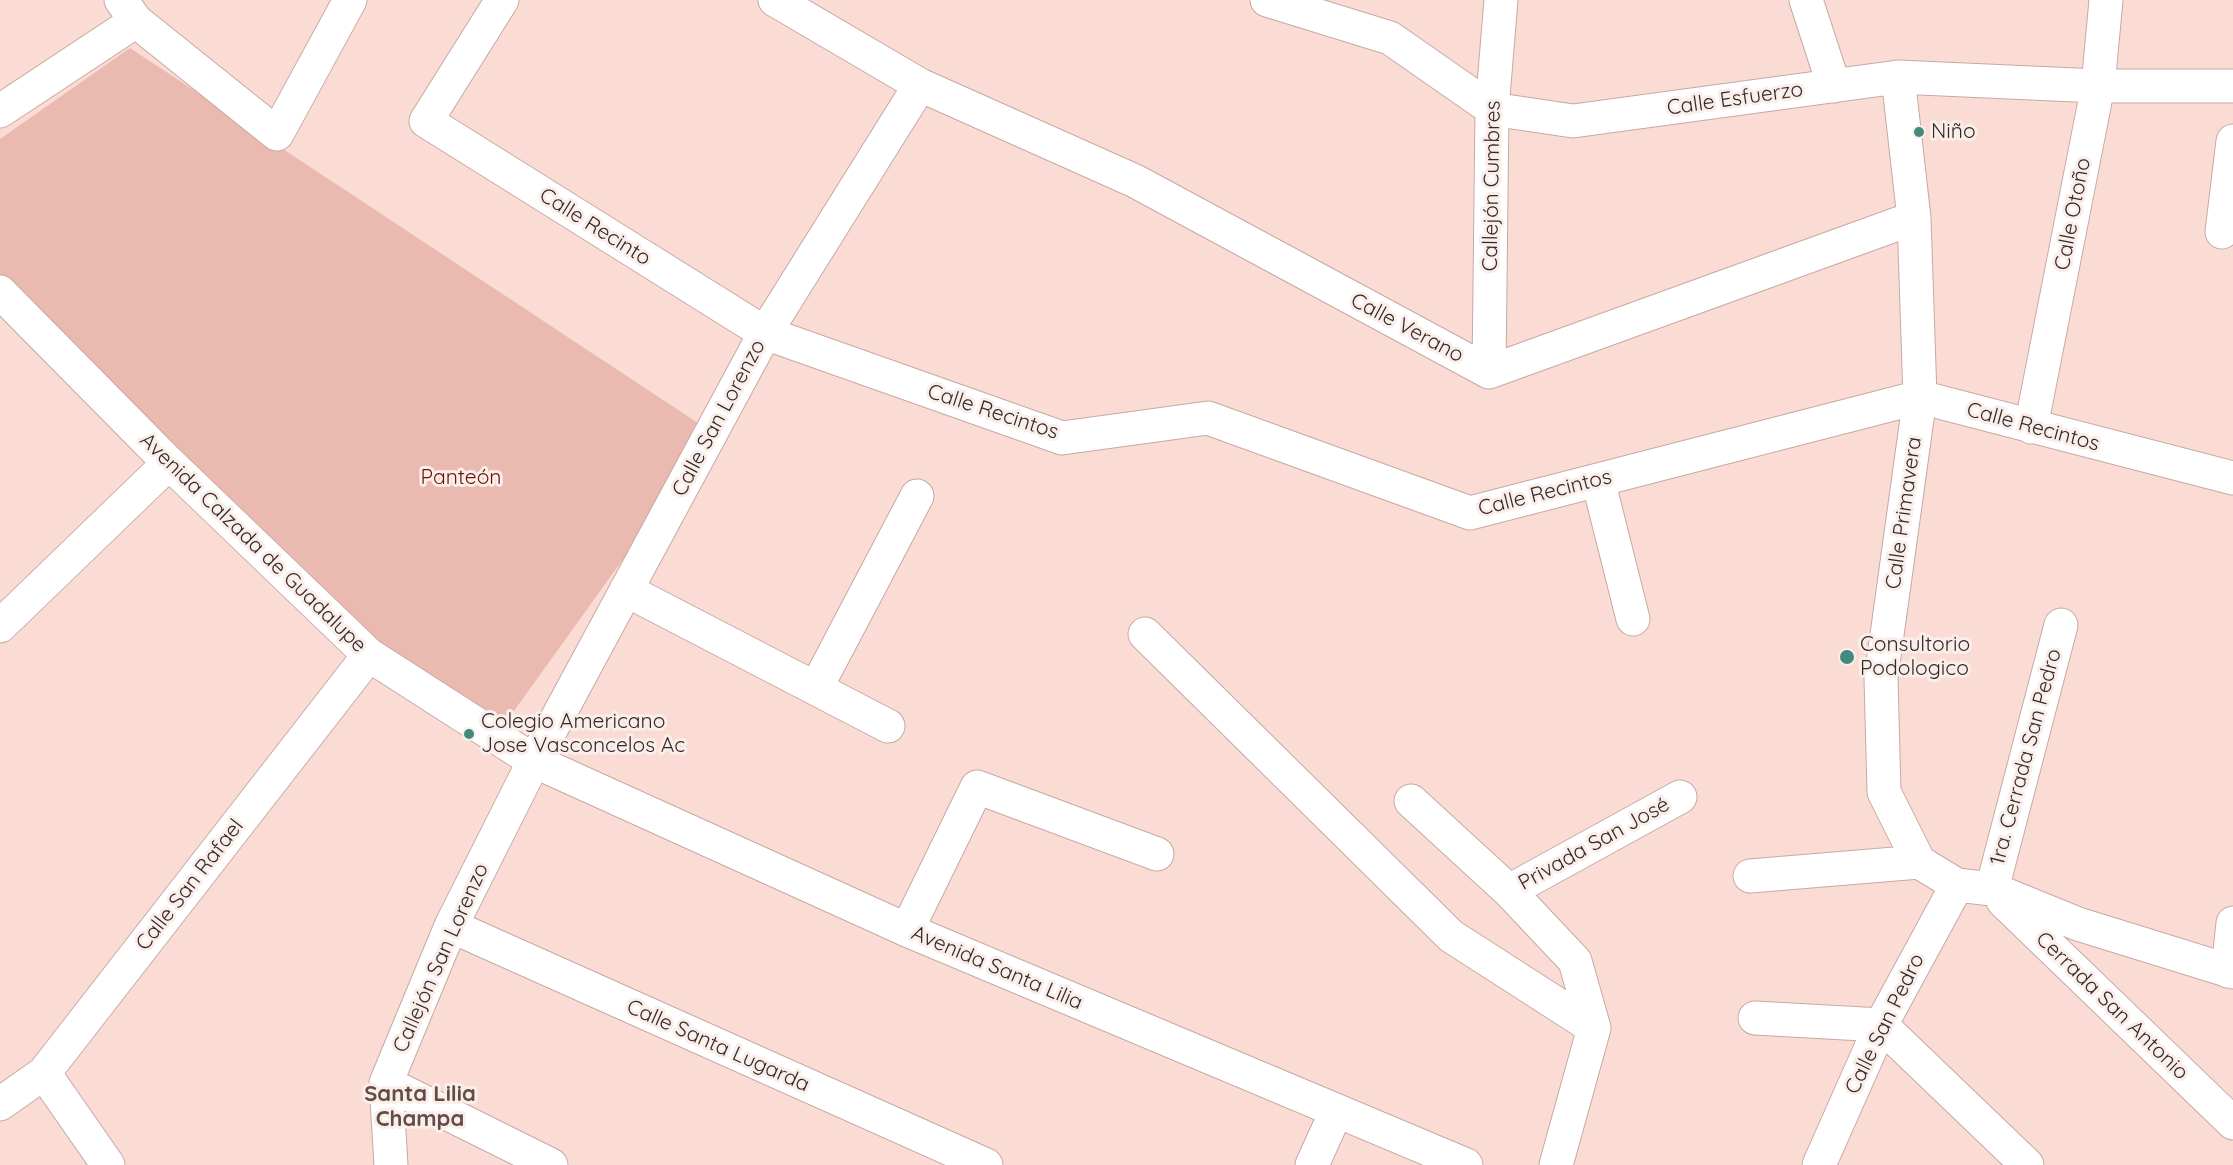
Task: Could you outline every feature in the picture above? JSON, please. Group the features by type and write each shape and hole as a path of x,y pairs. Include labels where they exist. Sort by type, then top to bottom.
{"street":[{"path":"1,109 128,10 277,134 350,0"},
{"name":"Calle Recinto","path":"502,0 426,121 765,333"},
{"name":"Calle Verano","path":"776,0 920,85 1135,181 1489,372 1914,218"},
{"name":"Calle Esfuerzo","path":"1267,0 1390,38 1492,109 1573,122 1898,77 2098,86 2233,86"},
{"name":"Callejón Cumbres","path":"1489,372 1492,109 1501,0"},
{"path":"1806,0 1834,86"},
{"name":"Calle Otoño","path":"2031,427 2098,86 2106,0"},
{"name":"Calle Primavera","path":"1898,77 1914,218 1920,397 1881,678 1884,792 1918,862"},
{"name":"Calle San Lorenzo","path":"534,760 765,333 920,85"},
{"path":"2222,232 2233,141"},
{"name":"Avenida Calzada de Guadalupe","path":"0,292 169,463 369,655 534,760"},
{"name":"Calle Recintos","path":"765,333 1062,438 1208,418 1470,513 1920,397 2233,478"},
{"path":"0,626 169,463"},
{"path":"1598,480 1633,619"},
{"path":"816,688 917,496"},
{"path":"626,590 888,726"},
{"name":"1ra. Cerrada San Pedro","path":"1992,890 2061,625"},
{"path":"1145,634 1451,936 1594,1028 1556,1165"},
{"name":"Calle San Rafael","path":"0,1104 44,1073 369,655"},
{"name":"Callejón San Lorenzo","path":"391,1165 387,1083 451,926 534,760"},
{"name":"Avenida Santa Lilia","path":"534,760 907,930 1466,1165"},
{"path":"907,930 977,787 1157,854"},
{"name":"Privada San José","path":"1509,891 1680,797"},
{"name":"Privada San José","path":"1412,801 1509,891 1575,961 1594,1028"},
{"path":"1750,876 1918,862 1957,885 1992,890 2078,924 2231,971 2233,923"},
{"name":"Calle San Pedro","path":"1819,1165 1881,1025 1957,885"},
{"name":"Cerrada San Antonio","path":"1992,890 2233,1123"},
{"name":"Calle Santa Lugarda","path":"451,926 986,1165"},
{"path":"1755,1018 1881,1025 2027,1165"},
{"path":"44,1073 108,1165"},
{"path":"387,1083 550,1165"},
{"path":"1312,1165 1336,1112"}],"green space":[{"name":"Panteón","path":"130,48 701,425 639,537 501,729 366,634 0,277 0,139"}],"place":[{"name":"Niño","path":"1919,132"},
{"name":"Consultorio Podologico","path":"1847,657"},
{"name":"Colegio Americano Jose Vasconcelos Ac","path":"469,734"}],"district":[{"name":"Santa Lilia Champa","path":"420,1106"}]}
